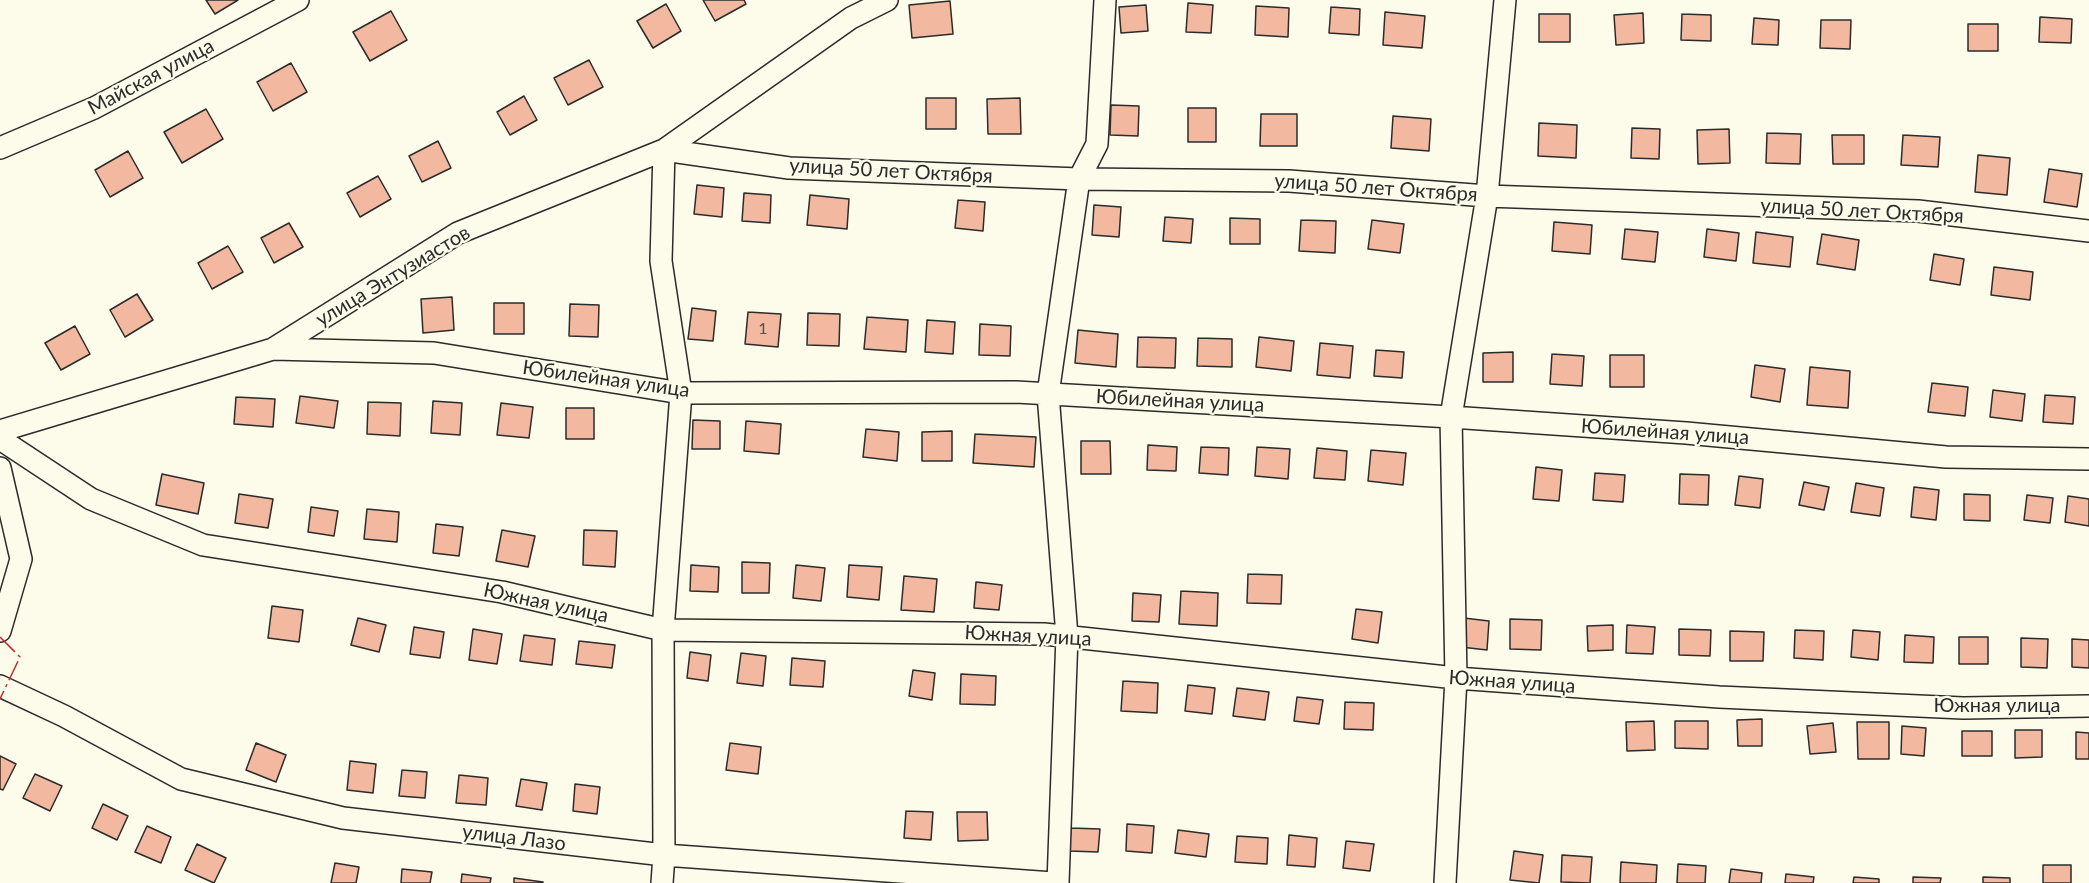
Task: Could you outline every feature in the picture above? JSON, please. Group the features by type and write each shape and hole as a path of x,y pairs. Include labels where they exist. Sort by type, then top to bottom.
{"street":[{"name":"Майская улица","path":"0,148 94,108 298,0"},
{"name":"улица Энтузиастов","path":"0,431 273,349 458,234 664,150 851,18 887,0"},
{"path":"1058,883 1067,636 1048,394 1079,179 1097,144 1106,0"},
{"path":"1445,883 1456,678 1451,417 1487,196 1505,0"},
{"name":"улица 50 лет Октября","path":"664,150 789,168 1079,179 1289,181 1487,196 1918,211 2089,231"},
{"path":"662,883 664,855 663,630 681,393 661,261 664,150"},
{"name":"Юбилейная улица","path":"273,349 434,352 681,393 1016,392 1686,433 1946,457 2089,459"},
{"name":"Южная улица","path":"0,439 91,499 203,545 502,592 663,630 1044,634 1456,678 1719,697 1940,707 2089,706"},
{"path":"0,468 21,559 0,631"},
{"name":"улица Лазо","path":"0,686 181,779 343,818 664,855 1053,883"}],"building":[{"path":"206,0 238,0 215,14"},
{"path":"703,0 744,0 746,4 715,21"},
{"path":"950,1 953,34 912,38 909,5"},
{"path":"1188,3 1213,5 1211,33 1186,32"},
{"path":"666,4 681,31 653,48 637,21"},
{"path":"1146,5 1148,31 1121,33 1119,7"},
{"path":"1256,6 1289,8 1288,37 1255,35"},
{"path":"1331,7 1360,9 1359,35 1329,33"},
{"path":"391,11 407,40 370,61 353,32"},
{"path":"1385,12 1425,16 1422,48 1383,45"},
{"path":"1643,13 1644,43 1616,45 1614,15"},
{"path":"1539,14 1570,14 1570,42 1539,42"},
{"path":"1682,14 1711,15 1711,41 1681,40"},
{"path":"2040,17 2072,19 2071,43 2039,42"},
{"path":"1754,18 1779,20 1778,45 1752,44"},
{"path":"1821,20 1851,20 1850,49 1820,48"},
{"path":"1968,24 1998,24 1998,51 1968,51"},
{"path":"589,60 603,87 568,105 554,78"},
{"path":"291,63 307,92 273,111 257,82"},
{"path":"524,96 537,120 510,135 497,112"},
{"path":"926,98 956,98 956,129 926,129"},
{"path":"1020,98 1021,134 988,134 987,99"},
{"path":"1111,105 1139,106 1138,136 1110,135"},
{"path":"1188,108 1216,108 1216,142 1188,142"},
{"path":"206,109 223,139 182,163 164,132"},
{"path":"1261,114 1297,114 1297,146 1260,146"},
{"path":"1393,116 1431,119 1429,151 1391,148"},
{"path":"1539,123 1577,125 1576,158 1538,156"},
{"path":"1632,128 1660,129 1659,159 1631,158"},
{"path":"1729,129 1730,163 1698,164 1697,130"},
{"path":"1767,133 1801,134 1800,164 1766,163"},
{"path":"1832,135 1864,135 1864,164 1833,164"},
{"path":"1903,135 1940,137 1938,167 1901,165"},
{"path":"438,141 451,168 422,182 409,156"},
{"path":"128,151 143,178 110,197 95,170"},
{"path":"1978,155 2010,158 2007,195 1975,192"},
{"path":"2049,169 2082,174 2077,207 2044,202"},
{"path":"378,176 391,199 360,217 347,193"},
{"path":"697,185 724,188 722,217 694,214"},
{"path":"744,193 771,195 770,223 742,221"},
{"path":"810,195 849,199 847,229 807,225"},
{"path":"958,200 985,202 983,231 955,228"},
{"path":"1094,205 1121,207 1119,237 1092,235"},
{"path":"1165,217 1193,219 1191,243 1163,241"},
{"path":"1230,218 1260,219 1260,244 1230,244"},
{"path":"1301,220 1336,221 1335,253 1299,251"},
{"path":"1372,220 1404,224 1400,253 1368,249"},
{"path":"1554,222 1592,225 1590,254 1552,251"},
{"path":"289,223 303,247 274,263 261,238"},
{"path":"1625,229 1658,232 1655,262 1622,259"},
{"path":"1707,229 1739,233 1736,261 1704,257"},
{"path":"1756,232 1793,237 1790,267 1753,263"},
{"path":"1822,234 1859,240 1855,270 1817,264"},
{"path":"228,246 243,272 212,289 198,263"},
{"path":"1934,254 1964,259 1960,285 1930,280"},
{"path":"1994,267 2033,272 2030,300 1991,295"},
{"path":"137,294 153,320 125,337 110,310"},
{"path":"452,297 454,330 423,333 421,299"},
{"path":"494,303 524,303 524,334 494,334"},
{"path":"570,304 599,305 598,337 569,336"},
{"path":"692,308 716,311 713,341 688,339"},
{"path":"748,312 781,314 778,347 745,344"},
{"path":"808,313 840,314 839,346 807,345"},
{"path":"867,317 908,320 906,352 864,349"},
{"path":"927,320 955,322 953,354 925,352"},
{"path":"980,324 1011,326 1010,356 979,355"},
{"path":"75,326 90,354 61,370 45,343"},
{"path":"1078,330 1118,334 1116,367 1075,363"},
{"path":"1138,337 1176,338 1175,368 1137,367"},
{"path":"1259,337 1294,341 1291,371 1256,367"},
{"path":"1198,338 1232,339 1232,367 1197,366"},
{"path":"1320,343 1353,346 1350,378 1317,375"},
{"path":"1376,350 1404,352 1402,378 1374,376"},
{"path":"1513,352 1513,382 1483,382 1483,353"},
{"path":"1552,354 1584,356 1582,386 1550,384"},
{"path":"1610,355 1644,355 1644,387 1610,387"},
{"path":"1755,365 1785,369 1780,402 1751,397"},
{"path":"1810,367 1850,371 1848,408 1807,405"},
{"path":"1932,383 1968,387 1965,416 1928,412"},
{"path":"1993,390 2025,394 2022,421 1990,417"},
{"path":"2045,395 2075,397 2073,424 2043,422"},
{"path":"300,396 338,401 334,428 296,423"},
{"path":"236,397 275,399 273,427 234,424"},
{"path":"433,401 462,403 460,435 431,433"},
{"path":"368,402 401,403 400,436 367,434"},
{"path":"501,403 533,407 529,438 497,435"},
{"path":"566,408 594,408 594,439 566,439"},
{"path":"693,420 720,421 720,449 692,449"},
{"path":"746,421 781,424 779,454 744,451"},
{"path":"866,429 899,432 897,461 863,457"},
{"path":"952,431 952,461 922,461 922,432"},
{"path":"975,434 1036,437 1034,467 973,463"},
{"path":"1081,441 1110,441 1111,474 1081,474"},
{"path":"1148,445 1177,447 1176,471 1147,470"},
{"path":"1201,447 1229,448 1228,475 1199,473"},
{"path":"1257,447 1290,449 1288,479 1255,476"},
{"path":"1317,448 1347,451 1345,480 1314,478"},
{"path":"1371,450 1406,453 1403,485 1368,481"},
{"path":"1536,467 1562,470 1559,501 1533,499"},
{"path":"1595,473 1625,475 1623,502 1593,500"},
{"path":"162,474 204,483 198,514 156,505"},
{"path":"1680,474 1709,475 1708,505 1679,504"},
{"path":"1739,476 1763,479 1760,508 1735,505"},
{"path":"1804,482 1829,487 1824,510 1799,505"},
{"path":"1856,483 1884,488 1880,516 1851,512"},
{"path":"1914,487 1939,490 1936,520 1911,517"},
{"path":"239,494 273,499 268,528 235,523"},
{"path":"1964,494 1990,495 1990,521 1964,520"},
{"path":"2027,495 2053,498 2050,523 2024,520"},
{"path":"2068,496 2089,499 2089,526 2065,522"},
{"path":"311,507 338,511 334,536 308,532"},
{"path":"367,509 399,512 397,542 364,539"},
{"path":"436,524 463,527 459,556 433,553"},
{"path":"502,530 535,536 528,567 496,561"},
{"path":"584,530 617,531 615,567 583,565"},
{"path":"742,562 770,563 769,593 742,593"},
{"path":"691,565 719,567 718,592 690,591"},
{"path":"796,565 825,568 821,601 793,598"},
{"path":"849,565 882,567 879,600 847,597"},
{"path":"1248,574 1282,575 1281,604 1247,603"},
{"path":"904,576 937,579 934,612 901,610"},
{"path":"976,582 1002,585 999,610 974,608"},
{"path":"1181,591 1218,593 1217,626 1179,624"},
{"path":"1133,593 1161,595 1159,622 1132,621"},
{"path":"272,606 303,610 299,642 268,638"},
{"path":"1356,609 1382,612 1378,643 1352,639"},
{"path":"358,618 386,625 379,652 351,645"},
{"path":"1464,618 1489,621 1487,650 1461,647"},
{"path":"1510,619 1542,620 1541,650 1510,649"},
{"path":"1613,625 1613,650 1588,651 1587,626"},
{"path":"1627,625 1655,627 1653,654 1626,653"},
{"path":"414,627 444,632 440,658 410,654"},
{"path":"473,629 502,634 497,664 469,660"},
{"path":"1679,629 1711,630 1710,656 1679,655"},
{"path":"1795,630 1824,631 1823,660 1794,658"},
{"path":"1853,630 1880,632 1878,660 1851,657"},
{"path":"1730,631 1764,632 1763,661 1730,661"},
{"path":"524,635 555,639 552,665 520,661"},
{"path":"1905,635 1934,637 1933,663 1904,662"},
{"path":"1959,637 1988,637 1988,664 1959,664"},
{"path":"2021,638 2048,639 2047,668 2021,667"},
{"path":"2072,639 2089,640 2089,668 2072,667"},
{"path":"579,641 615,645 612,668 576,664"},
{"path":"690,652 711,655 708,681 687,678"},
{"path":"741,653 766,656 763,686 737,683"},
{"path":"792,658 825,661 823,687 790,685"},
{"path":"913,670 935,673 932,700 909,696"},
{"path":"961,674 996,676 995,705 960,704"},
{"path":"1123,681 1158,683 1157,713 1121,711"},
{"path":"1188,685 1215,688 1212,714 1185,711"},
{"path":"1237,688 1269,692 1265,720 1233,716"},
{"path":"1297,697 1323,700 1319,724 1294,721"},
{"path":"1345,702 1374,703 1373,730 1344,729"},
{"path":"1762,719 1762,746 1738,746 1737,720"},
{"path":"1654,721 1655,750 1627,751 1626,722"},
{"path":"1675,721 1708,721 1708,749 1675,748"},
{"path":"1857,722 1889,722 1889,759 1858,759"},
{"path":"1833,723 1836,752 1810,754 1807,726"},
{"path":"1902,726 1926,728 1924,756 1901,754"},
{"path":"2015,730 2042,730 2042,757 2015,758"},
{"path":"1962,731 1992,731 1992,756 1962,756"},
{"path":"2076,732 2089,733 2089,759 2076,759"},
{"path":"256,743 286,755 276,782 246,770"},
{"path":"730,743 761,747 758,774 726,770"},
{"path":"0,756 16,764 3,790 0,789"},
{"path":"350,761 376,764 373,793 347,790"},
{"path":"402,770 427,772 425,798 399,796"},
{"path":"35,774 62,786 50,811 23,798"},
{"path":"459,775 488,778 486,805 456,803"},
{"path":"521,779 547,783 542,810 516,806"},
{"path":"575,784 600,787 597,814 573,811"},
{"path":"103,804 128,816 117,840 92,828"},
{"path":"906,811 933,812 931,840 904,838"},
{"path":"957,812 987,812 988,840 958,841"},
{"path":"1127,824 1154,826 1152,853 1126,851"},
{"path":"147,826 171,837 161,863 135,852"},
{"path":"1071,828 1100,829 1098,852 1069,851"},
{"path":"1178,830 1209,834 1206,857 1175,853"},
{"path":"1289,835 1317,838 1315,867 1287,865"},
{"path":"1237,836 1268,838 1267,864 1235,862"},
{"path":"1346,841 1374,844 1370,871 1343,868"},
{"path":"197,844 226,858 214,883 185,870"},
{"path":"1514,851 1543,855 1539,883 1510,880"},
{"path":"1562,855 1592,857 1590,883 1561,882"},
{"path":"1621,862 1657,865 1656,883 1620,883"},
{"path":"335,863 359,867 356,883 331,883"},
{"path":"1678,864 1706,866 1705,883 1677,883"},
{"path":"2043,865 2071,865 2071,883 2043,883"},
{"path":"402,869 432,872 430,883 401,883"},
{"path":"1731,869 1762,873 1761,883 1729,883"},
{"path":"462,874 491,878 490,883 461,883"},
{"path":"1786,874 1814,877 1813,883 1785,883"},
{"path":"1854,877 1879,879 1879,883 1853,883"},
{"path":"1913,877 1941,878 1940,883 1913,883"},
{"path":"1983,877 2010,878 2010,883 1983,883"},
{"path":"514,878 543,882 543,883 514,883"}],"power":[{"path":"0,637 20,657 0,699"}]}
